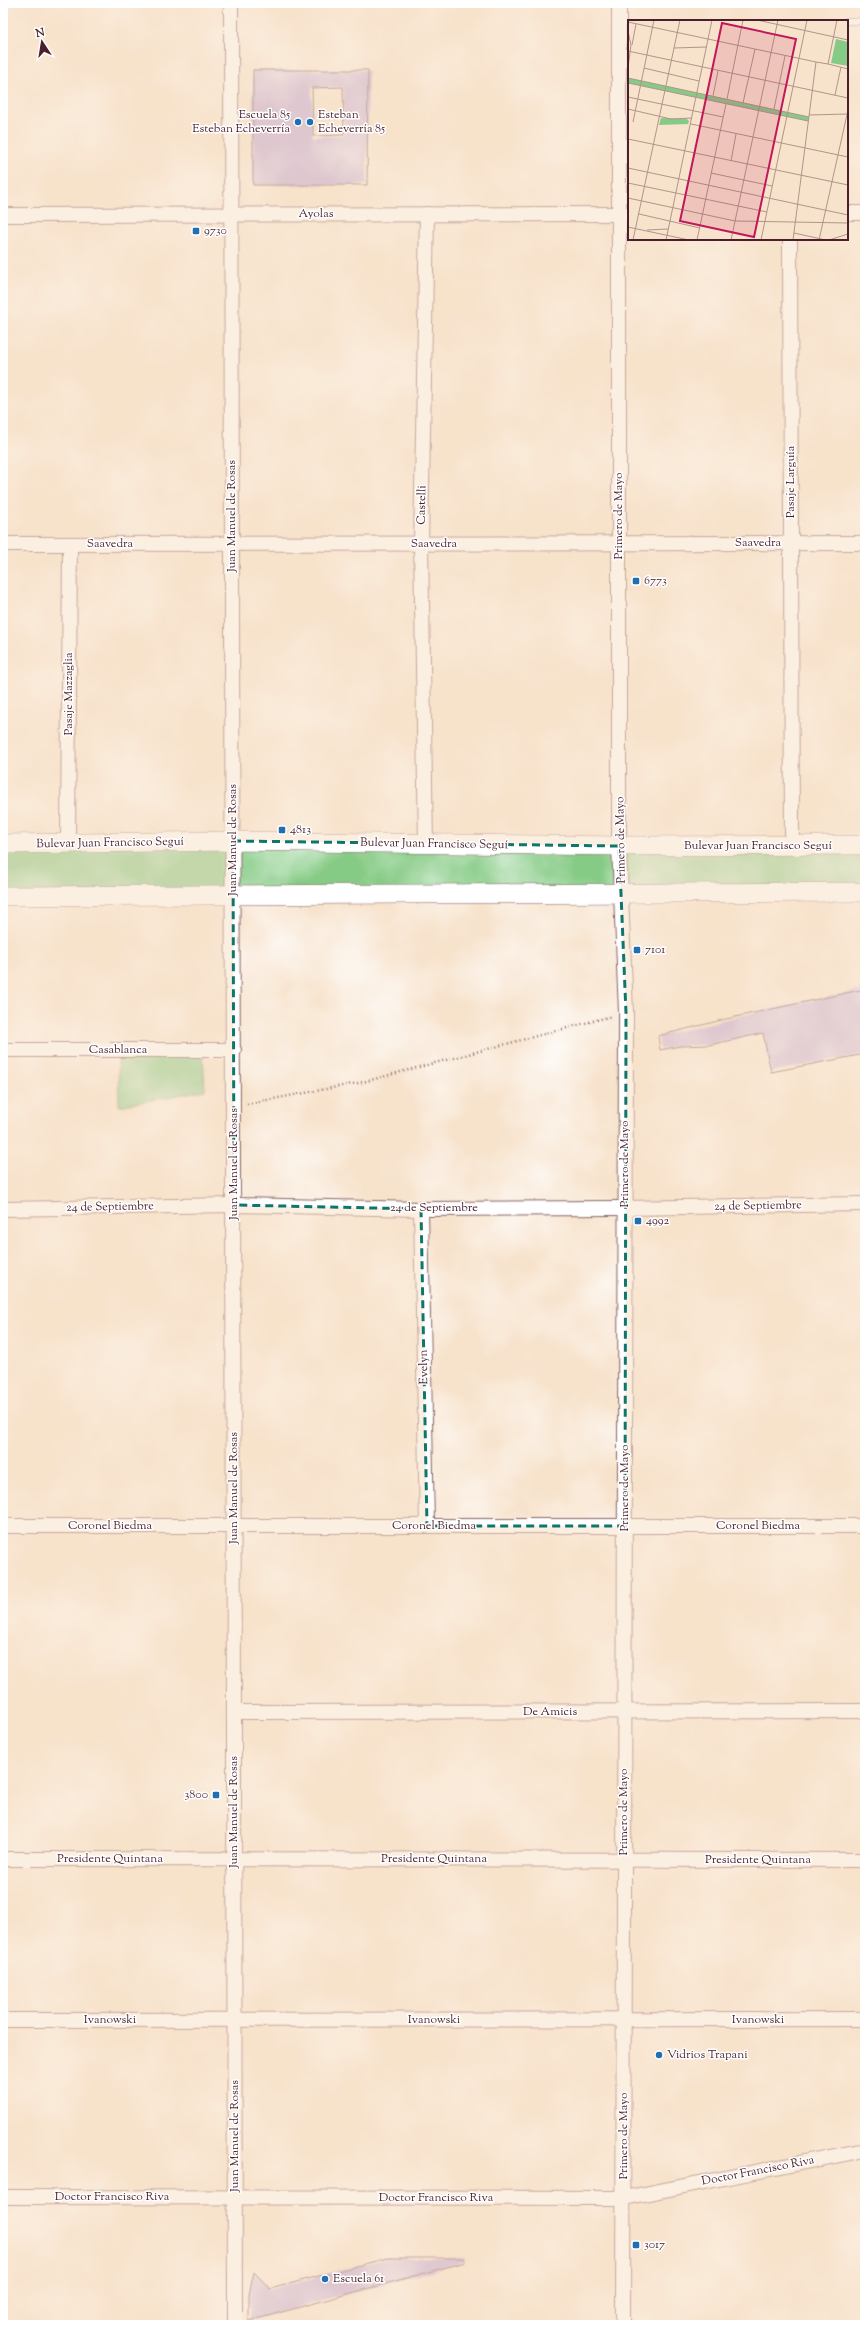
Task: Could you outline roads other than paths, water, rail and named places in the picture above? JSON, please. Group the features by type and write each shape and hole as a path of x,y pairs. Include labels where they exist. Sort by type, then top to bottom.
{"main road":[{"name":"Bulevar Juan Francisco Seguí","path":"3,844 233,841 619,846 865,845"},
{"path":"3,896 865,892"}],"street":[{"name":"Juan Manuel de Rosas","path":"231,3 235,2325"},
{"name":"Primero de Mayo","path":"619,3 624,214 619,543 619,846 626,1013 623,2325"},
{"path":"848,213 865,213"},
{"name":"Castelli","path":"426,844 422,544 427,214"},
{"name":"Ayolas","path":"3,215 624,214"},
{"name":"Pasaje Larguía","path":"790,240 792,846"},
{"name":"Saavedra","path":"3,544 865,543"},
{"name":"Pasaje Mazzaglia","path":"68,844 70,544"},
{"name":"Casablanca","path":"3,1050 234,1050"},
{"name":"24 de Septiembre","path":"3,1209 234,1205 421,1209 625,1208 865,1204"},
{"name":"Evelyn","path":"421,1209 427,1526"},
{"name":"Coronel Biedma","path":"3,1526 865,1526"},
{"name":"De Amicis","path":"234,1712 865,1711"},
{"name":"Presidente Quintana","path":"3,1859 865,1860"},
{"name":"Ivanowski","path":"3,2020 865,2019"},
{"name":"Doctor Francisco Riva","path":"3,2197 624,2198 865,2150"}],"lane":[{"path":"848,21 865,21"}],"place":[{"name":"Escuela 85 Esteban Echeverría","path":"298,122"},
{"name":"Esteban Echeverría 85","path":"310,122"},
{"name":"9730","path":"196,231"},
{"name":"6773","path":"636,581"},
{"name":"4813","path":"282,830"},
{"name":"7101","path":"637,950"},
{"name":"4992","path":"638,1221"},
{"name":"3800","path":"216,1795"},
{"name":"Vidrios Trapani","path":"659,2055"},
{"name":"3017","path":"636,2245"},
{"name":"Escuela 61","path":"325,2279"}]}
